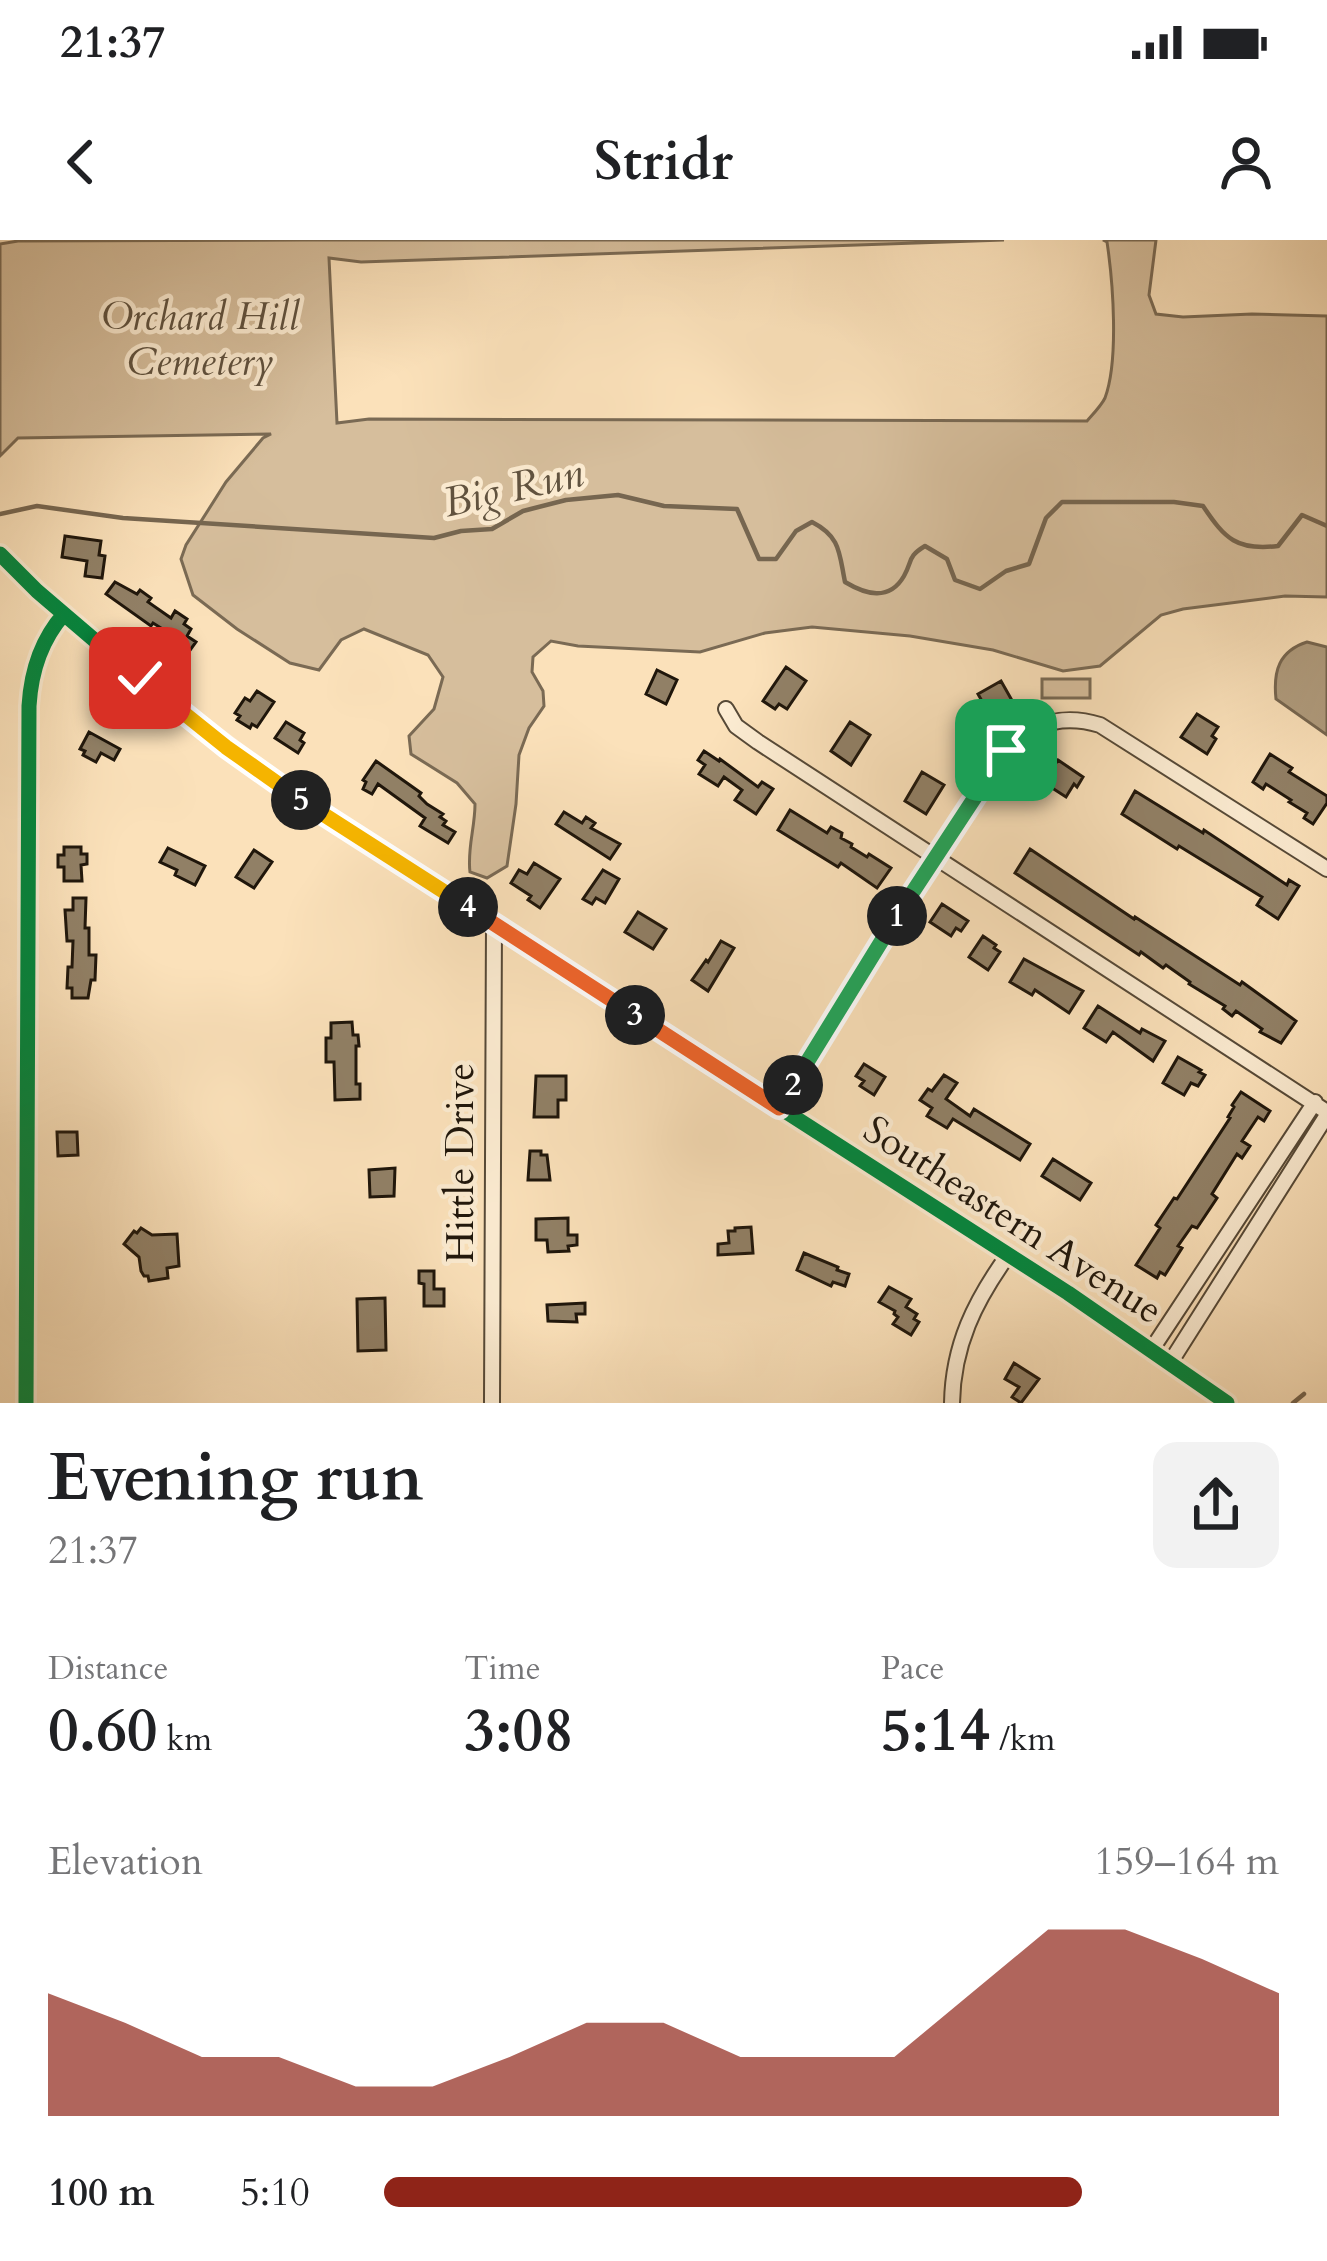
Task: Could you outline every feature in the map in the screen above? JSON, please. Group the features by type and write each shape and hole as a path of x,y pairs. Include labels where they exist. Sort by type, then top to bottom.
{"street":[{"name":"Southeastern Avenue","path":"0,554 158,694 287,791 1152,1348 1227,1403"},
{"path":"26,1403 28,706 38,657 64,614"},
{"path":"726,709 736,726 758,742 1323,1109"},
{"path":"779,1108 934,858 1016,740 1041,725 1071,719 1111,731 1327,869"},
{"name":"Hittle Drive","path":"492,1403 494,923"},
{"path":"1152,1348 1323,1109"},
{"path":"1170,1363 1323,1109"},
{"path":"952,1403 965,1328 1008,1255"}],"green space":[{"name":"Orchard Hill Cemetery","path":"1004,240 361,262 329,258 337,423 369,419 1087,421 1105,398 1112,363 1111,278 1103,240 1156,240 1149,295 1156,314 1327,316 1327,597 1285,596 1161,615 1100,666 1063,671 993,650 812,627 765,633 700,652 551,641 533,657 532,672 543,691 544,706 519,755 507,866 487,878 470,872 475,804 457,783 411,754 409,736 434,709 443,677 428,655 364,629 341,640 319,670 290,663 193,595 181,559 186,545 226,482 271,434 18,438 0,456 0,244"},
{"path":"1042,679 1090,679 1090,698 1042,698"}],"shaded area":[{"path":"1307,642 1327,647 1327,735 1276,699 1280,663"}],"building":[{"path":"65,536 101,541 102,578 85,576 87,561 62,557"},
{"path":"115,582 137,594 140,590 171,618 175,611 187,619 184,624 191,629 187,636 196,642 183,660 164,647 172,635 106,594"},
{"path":"786,667 806,681 787,709 779,704 775,709 763,701"},
{"path":"657,670 677,680 666,704 646,694"},
{"path":"1001,681 1014,704 991,717 978,694"},
{"path":"257,691 274,702 257,727 252,724 250,728 235,713"},
{"path":"1197,714 1218,727 1207,754 1181,737"},
{"path":"286,722 304,733 298,753 275,738"},
{"path":"850,722 870,735 851,765 831,751"},
{"path":"89,732 120,749 114,760 101,753 96,762 83,755 80,749"},
{"path":"704,751 758,787 762,782 773,789 756,814 735,800 742,790 724,777 718,786 699,774 705,765 698,760"},
{"path":"1270,754 1327,796 1313,824 1291,800 1266,784 1263,789 1253,782"},
{"path":"1058,760 1083,777 1066,797 1043,782"},
{"path":"376,761 443,814 443,825 455,832 448,843 420,826 425,818 378,784 372,794 363,789 363,780"},
{"path":"922,772 944,785 926,814 905,801"},
{"path":"1135,791 1287,885 1289,880 1299,886 1278,919 1257,905 1262,897 1122,814"},
{"path":"790,810 827,833 831,827 842,833 851,847 891,868 877,888 778,830"},
{"path":"564,812 582,823 586,817 595,823 591,828 620,844 610,859 556,824"},
{"path":"64,847 81,847 81,854 87,854 87,864 81,865 82,881 64,881 58,855 64,855"},
{"path":"168,848 205,866 195,885 160,862"},
{"path":"1030,849 1296,1021 1281,1043 1236,1011 1232,1016 1225,1006 1166,965 1163,968 1139,955 1015,873"},
{"path":"254,850 272,862 254,888 236,877"},
{"path":"534,863 560,879 540,908 511,883 519,870 527,874"},
{"path":"603,870 619,879 605,903 596,898 592,904 583,899"},
{"path":"73,898 86,898 89,955 96,955 88,998 72,998 72,988 67,988 73,941 67,941 65,910 73,910"},
{"path":"942,904 968,921 951,936 930,922"},
{"path":"638,912 666,929 653,949 625,932"},
{"path":"983,936 1000,952 988,970 969,957"},
{"path":"721,941 734,948 708,991 692,980"},
{"path":"1024,959 1083,991 1069,1013 1035,990 1032,995 1010,982"},
{"path":"1098,1006 1140,1033 1142,1029 1165,1041 1153,1061 1113,1032 1106,1042 1084,1028"},
{"path":"352,1022 353,1035 358,1035 360,1099 335,1100 334,1062 326,1062 326,1038 331,1038 331,1023"},
{"path":"1178,1057 1205,1075 1198,1086 1191,1083 1184,1095 1163,1083"},
{"path":"864,1064 885,1077 874,1095 860,1086 864,1081 856,1076"},
{"path":"944,1075 957,1083 946,1099 970,1116 974,1109 1030,1144 1020,1160 953,1119 947,1128 927,1116 932,1108 920,1100"},
{"path":"536,1076 566,1076 566,1100 558,1100 558,1117 534,1117"},
{"path":"1241,1092 1270,1111 1264,1121 1258,1117 1242,1141 1250,1146 1242,1158 1237,1154 1212,1194 1217,1198 1178,1246 1182,1248 1165,1275 1160,1272 1157,1278 1136,1265 1160,1228 1156,1225 1230,1118"},
{"path":"57,1132 77,1132 78,1155 58,1156"},
{"path":"530,1151 547,1155 550,1180 528,1180"},
{"path":"1053,1159 1091,1183 1080,1200 1042,1176"},
{"path":"395,1168 394,1196 370,1197 369,1170"},
{"path":"568,1218 568,1235 577,1235 577,1245 568,1246 569,1251 548,1252 547,1240 536,1240 536,1219"},
{"path":"751,1227 753,1253 718,1255 718,1244 729,1243 728,1231"},
{"path":"141,1228 152,1235 177,1234 179,1266 167,1268 168,1278 149,1281 139,1257 124,1244"},
{"path":"804,1253 849,1274 845,1286 833,1282 831,1286 797,1270"},
{"path":"419,1271 434,1271 434,1289 444,1289 444,1306 424,1306"},
{"path":"889,1287 911,1299 906,1307 917,1314 914,1319 919,1322 911,1335 893,1324 898,1317 895,1311 879,1302"},
{"path":"385,1298 386,1350 358,1351 357,1299"},
{"path":"585,1303 585,1314 576,1314 577,1322 548,1321 547,1305"},
{"path":"1014,1363 1039,1379 1021,1403 1012,1397 1019,1387 1005,1379"}],"waterway":[{"name":"Big Run","path":"0,514 37,506 123,518 434,538 492,529 523,511 566,500 618,495 664,506 737,509 759,559 776,559 796,531 812,522 834,540 845,582 876,593 898,584 913,556 925,546 947,559 955,580 980,589 1006,571 1029,564 1046,518 1062,502 1203,506 1233,540 1252,546 1278,546 1302,515 1327,526"},
{"path":"1293,1403 1304,1394"}],"cycle path":[{"path":"0,554 154,691 287,791 1068,1293 1227,1403"},
{"path":"26,1403 29,706 39,657 64,614"}],"route":[{"path":"140,678 287,791 779,1108 1006,750"}]}
